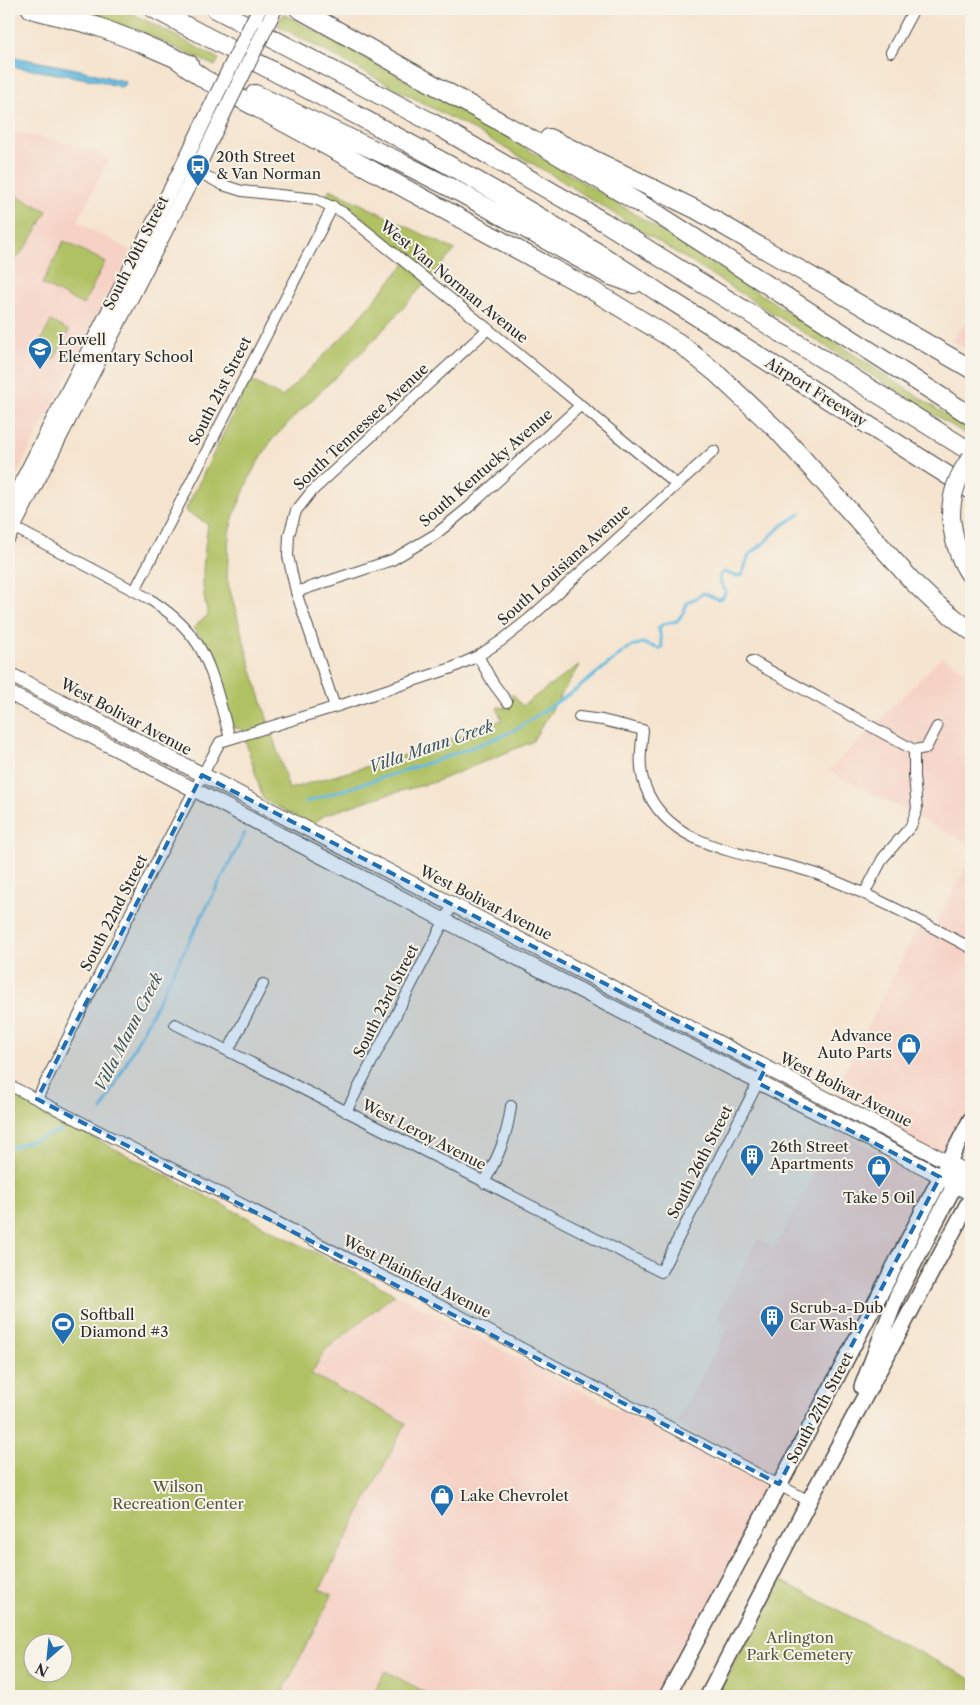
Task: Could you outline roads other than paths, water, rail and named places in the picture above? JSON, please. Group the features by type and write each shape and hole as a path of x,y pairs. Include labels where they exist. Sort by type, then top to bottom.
{"highway":[{"path":"31,9 96,26 207,71 416,170 609,275 660,294"},
{"path":"154,9 430,154 619,266 660,294"},
{"path":"216,9 431,122 604,222 971,452"},
{"path":"299,9 481,110 667,220 971,416"},
{"path":"178,60 204,79 590,289 679,343 716,373 779,432 913,582 934,602 971,631"},
{"path":"481,110 494,108 553,140 697,210 971,369"},
{"name":"Airport Freeway","path":"660,294 971,490"},
{"path":"917,381 952,393 971,405"},
{"path":"971,458 953,494 951,516 956,545 963,564 971,576"},
{"path":"934,602 971,624"}],"main road":[{"name":"South 27th Street","path":"666,1696 971,1119"},
{"path":"841,1442 897,1296 954,1184 954,1172 948,1161"},
{"path":"708,1696 971,1195 967,1183 970,1171"}],"street":[{"name":"South 20th Street","path":"9,508 259,9"},
{"name":"South 20th Street","path":"10,530 196,171 275,9"},
{"path":"891,52 914,9"},
{"name":"West Van Norman Avenue","path":"183,164 242,191 305,196 333,206 357,222 676,484"},
{"name":"South 21st Street","path":"135,590 333,206"},
{"name":"South Tennessee Avenue","path":"335,706 296,592 288,556 289,535 296,511 311,492 488,329"},
{"name":"South Kentucky Avenue","path":"296,592 392,560 436,534 469,507 581,405"},
{"name":"South Louisiana Avenue","path":"220,742 441,672 478,656 501,641 542,608 714,451"},
{"path":"10,530 135,590 171,614 198,644 212,676 230,738"},
{"path":"478,656 493,683 507,702"},
{"path":"752,661 914,750 926,748 937,727"},
{"name":"West Bolivar Avenue","path":"9,674 970,1171"},
{"path":"9,693 954,1184 971,1195"},
{"path":"579,717 602,720 642,730 641,762 645,786 657,808 669,822 699,842 816,874 864,894 971,948"},
{"name":"South 22nd Street","path":"37,1099 152,868 220,742"},
{"path":"864,894 883,858 911,826 918,809 914,776 914,750"},
{"name":"South 23rd Street","path":"346,1112 453,904"},
{"path":"228,1051 263,984"},
{"path":"604,1003 612,987"},
{"name":"West Leroy Avenue","path":"175,1024 661,1272"},
{"name":"South 26th Street","path":"661,1272 766,1067"},
{"name":"West Plainfield Avenue","path":"9,1084 462,1317 809,1501"},
{"path":"484,1183 501,1150 508,1129 511,1106"},
{"path":"873,1142 882,1126"}],"water":[{"path":"9,56 81,70 126,82 125,85 120,87 100,81 9,66"}],"waterway":[{"name":"Villa Mann Creek","path":"306,802 440,759 502,736 518,728 577,689 628,648 642,643 660,649 662,646 659,628 663,624 677,621 687,603 704,593 717,599 722,598 726,592 719,579 720,575 724,572 735,576 742,575 749,555 780,527 800,514"},
{"name":"Villa Mann Creek","path":"102,1110 245,833"},
{"name":"Villa Mann Creek","path":"9,1148 61,1131"}],"place":[{"name":"20th Street & Van Norman","path":"198,187"},
{"name":"Lowell Elementary School","path":"40,370"},
{"name":"Advance Auto Parts","path":"909,1066"},
{"name":"26th Street Apartments","path":"752,1177"},
{"name":"Take 5 Oil","path":"879,1188"},
{"name":"Scrub-a-Dub Car Wash","path":"772,1338"},
{"name":"Softball Diamond #3","path":"63,1345"},
{"name":"Lake Chevrolet","path":"442,1517"}],"park label":[{"name":"Wilson Recreation Center","path":"178,1496"},
{"name":"Arlington Park Cemetery","path":"800,1646"}]}
